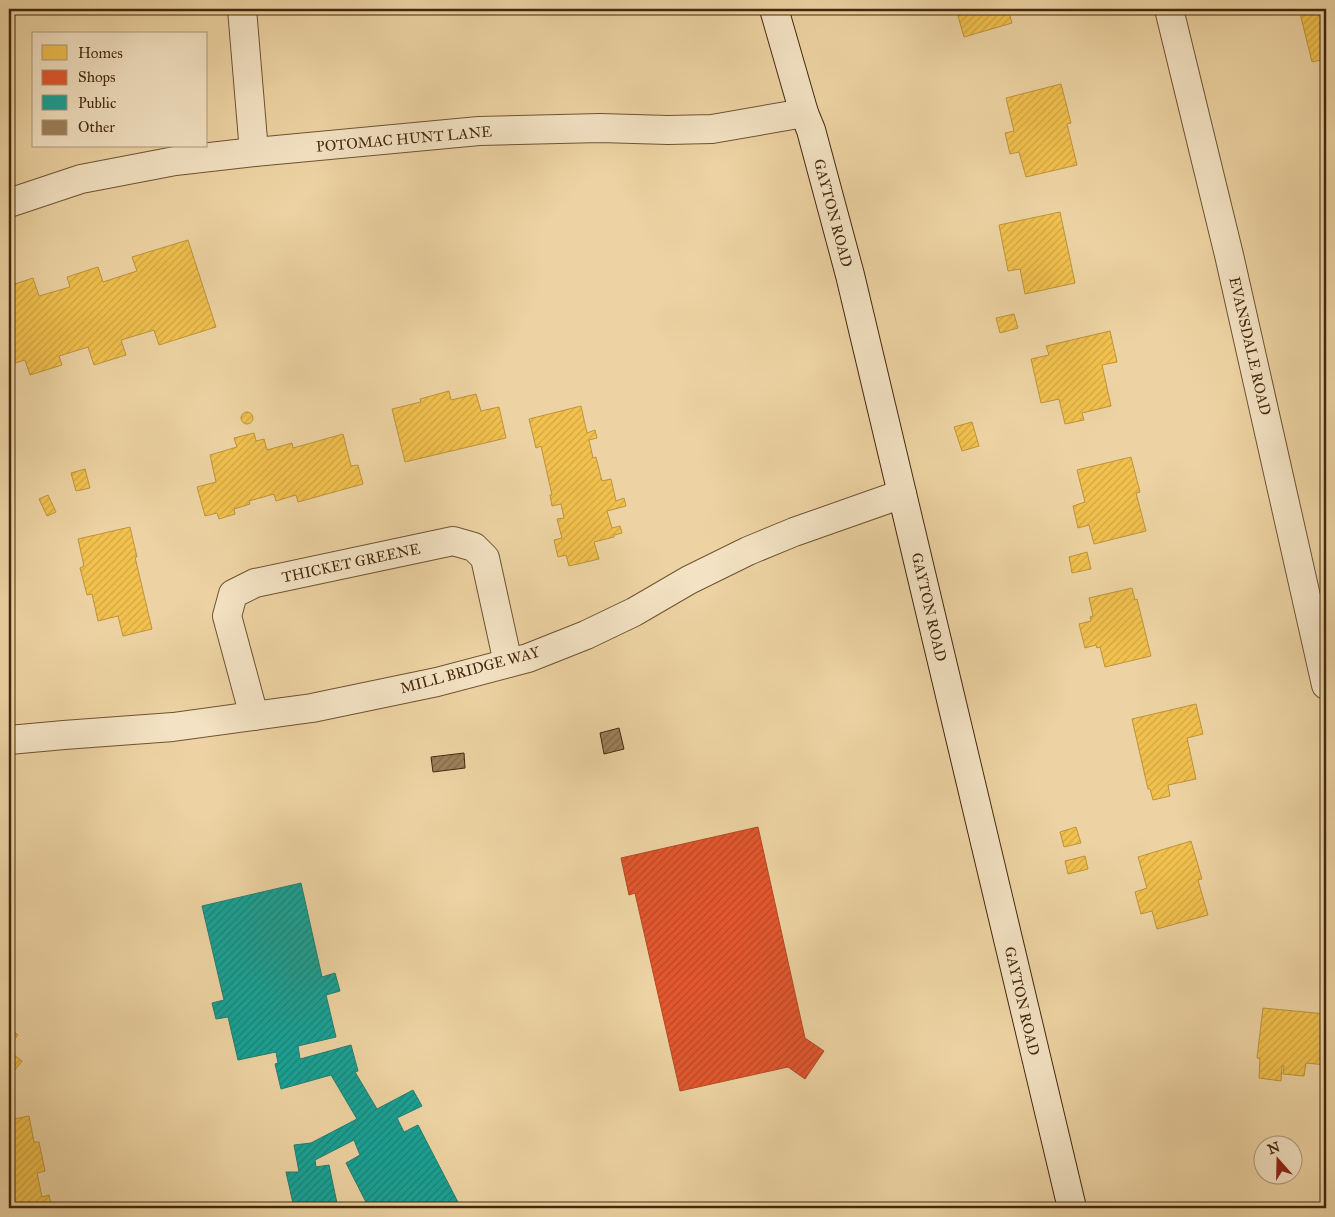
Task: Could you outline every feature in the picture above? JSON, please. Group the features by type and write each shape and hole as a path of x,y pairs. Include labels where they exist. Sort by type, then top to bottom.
{"street":[{"path":"242,9 254,152"},
{"name":"GAYTON ROAD","path":"774,9 804,113 811,130 850,275 1072,1208"},
{"name":"EVANSDALE ROAD","path":"1169,9 1231,264 1326,685"},
{"name":"POTOMAC HUNT LANE","path":"9,203 82,179 175,161 254,152 479,131 600,128 712,129 804,113"},
{"name":"MILL BRIDGE WAY","path":"9,740 174,727 312,708 437,682 528,658 634,612 689,580 748,551 794,532 902,494"},
{"name":"THICKET GREENE","path":"254,716 227,616 233,594 255,583 453,541 474,547 484,558 508,663"}],"building: Homes":[{"path":"956,9 1008,9 1012,23 964,37"},
{"path":"1299,9 1326,9 1326,59 1312,62"},
{"path":"1061,84 1071,123 1067,124 1077,165 1026,177 1019,152 1010,154 1005,133 1014,131 1006,98"},
{"path":"1060,212 1075,283 1025,294 1020,269 1008,271 999,225"},
{"path":"188,240 216,327 159,345 154,330 121,340 126,355 94,365 88,347 59,356 62,365 30,375 25,360 9,365 9,286 33,278 39,296 70,287 67,277 98,267 103,282 137,271 132,257"},
{"path":"1014,314 1018,328 1000,333 996,318"},
{"path":"1110,331 1117,362 1102,365 1111,406 1082,413 1084,420 1065,424 1059,399 1041,403 1031,359 1049,355 1046,346"},
{"path":"449,391 451,400 476,394 481,411 499,407 506,438 405,462 392,409 421,402 420,399"},
{"path":"581,406 587,433 595,430 597,438 589,440 593,458 596,457 602,481 611,479 616,501 624,498 626,506 607,511 612,528 620,526 622,533 594,542 599,559 569,566 566,555 558,557 554,540 562,538 557,519 564,518 561,504 552,506 550,495 552,495 541,446 536,448 529,419"},
{"path":"245,412 249,412 253,418 249,424 245,424 241,420 241,416"},
{"path":"972,422 979,446 962,451 954,427"},
{"path":"254,433 256,441 264,439 267,450 292,443 293,448 343,434 351,466 358,465 363,484 298,502 296,495 276,501 274,494 249,501 250,504 234,509 235,514 219,519 217,513 205,516 197,487 216,482 210,455 237,447 234,438"},
{"path":"1131,457 1140,492 1136,493 1146,531 1094,544 1089,525 1078,528 1073,506 1085,502 1077,470"},
{"path":"85,469 90,488 76,491 71,473"},
{"path":"48,495 56,512 47,516 39,499"},
{"path":"130,527 152,629 123,636 118,616 98,621 92,594 87,595 80,568 84,566 78,539"},
{"path":"1087,552 1091,569 1072,573 1069,557"},
{"path":"1132,588 1135,600 1137,599 1151,656 1105,667 1100,647 1097,648 1096,645 1085,648 1079,624 1091,621 1090,617 1093,616 1089,598"},
{"path":"1196,704 1203,734 1187,738 1196,779 1168,785 1170,796 1153,800 1150,789 1148,789 1132,719"},
{"path":"1076,827 1081,843 1064,847 1060,832"},
{"path":"1191,841 1202,879 1198,880 1208,915 1157,929 1152,911 1141,914 1135,892 1147,888 1138,857"},
{"path":"1085,856 1088,869 1068,874 1065,861"},
{"path":"1263,1008 1326,1014 1326,1065 1306,1063 1304,1076 1283,1074 1284,1066 1282,1065 1281,1081 1259,1078 1260,1059 1257,1058"},
{"path":"9,1027 18,1035 9,1047"},
{"path":"9,1051 22,1061 9,1077"},
{"path":"29,1116 34,1142 39,1142 45,1171 37,1173 42,1197 49,1195 52,1208 9,1208 9,1120"}],"building: Shops":[{"path":"758,827 805,1038 824,1051 805,1079 788,1067 680,1091 635,893 629,895 621,858"}],"building: Public":[{"path":"301,883 322,977 335,973 340,991 326,995 336,1037 298,1046 300,1059 351,1045 358,1071 355,1072 377,1109 413,1090 422,1106 397,1118 404,1132 418,1125 461,1208 369,1208 346,1163 360,1155 354,1140 315,1160 316,1167 329,1165 338,1208 294,1208 286,1172 299,1172 294,1145 311,1143 357,1119 331,1075 281,1089 275,1064 278,1063 276,1052 238,1060 228,1017 216,1019 212,1003 224,1000 202,906"}],"building: Other":[{"path":"619,728 624,749 604,754 600,733"},
{"path":"464,753 465,768 433,772 431,757"}]}
